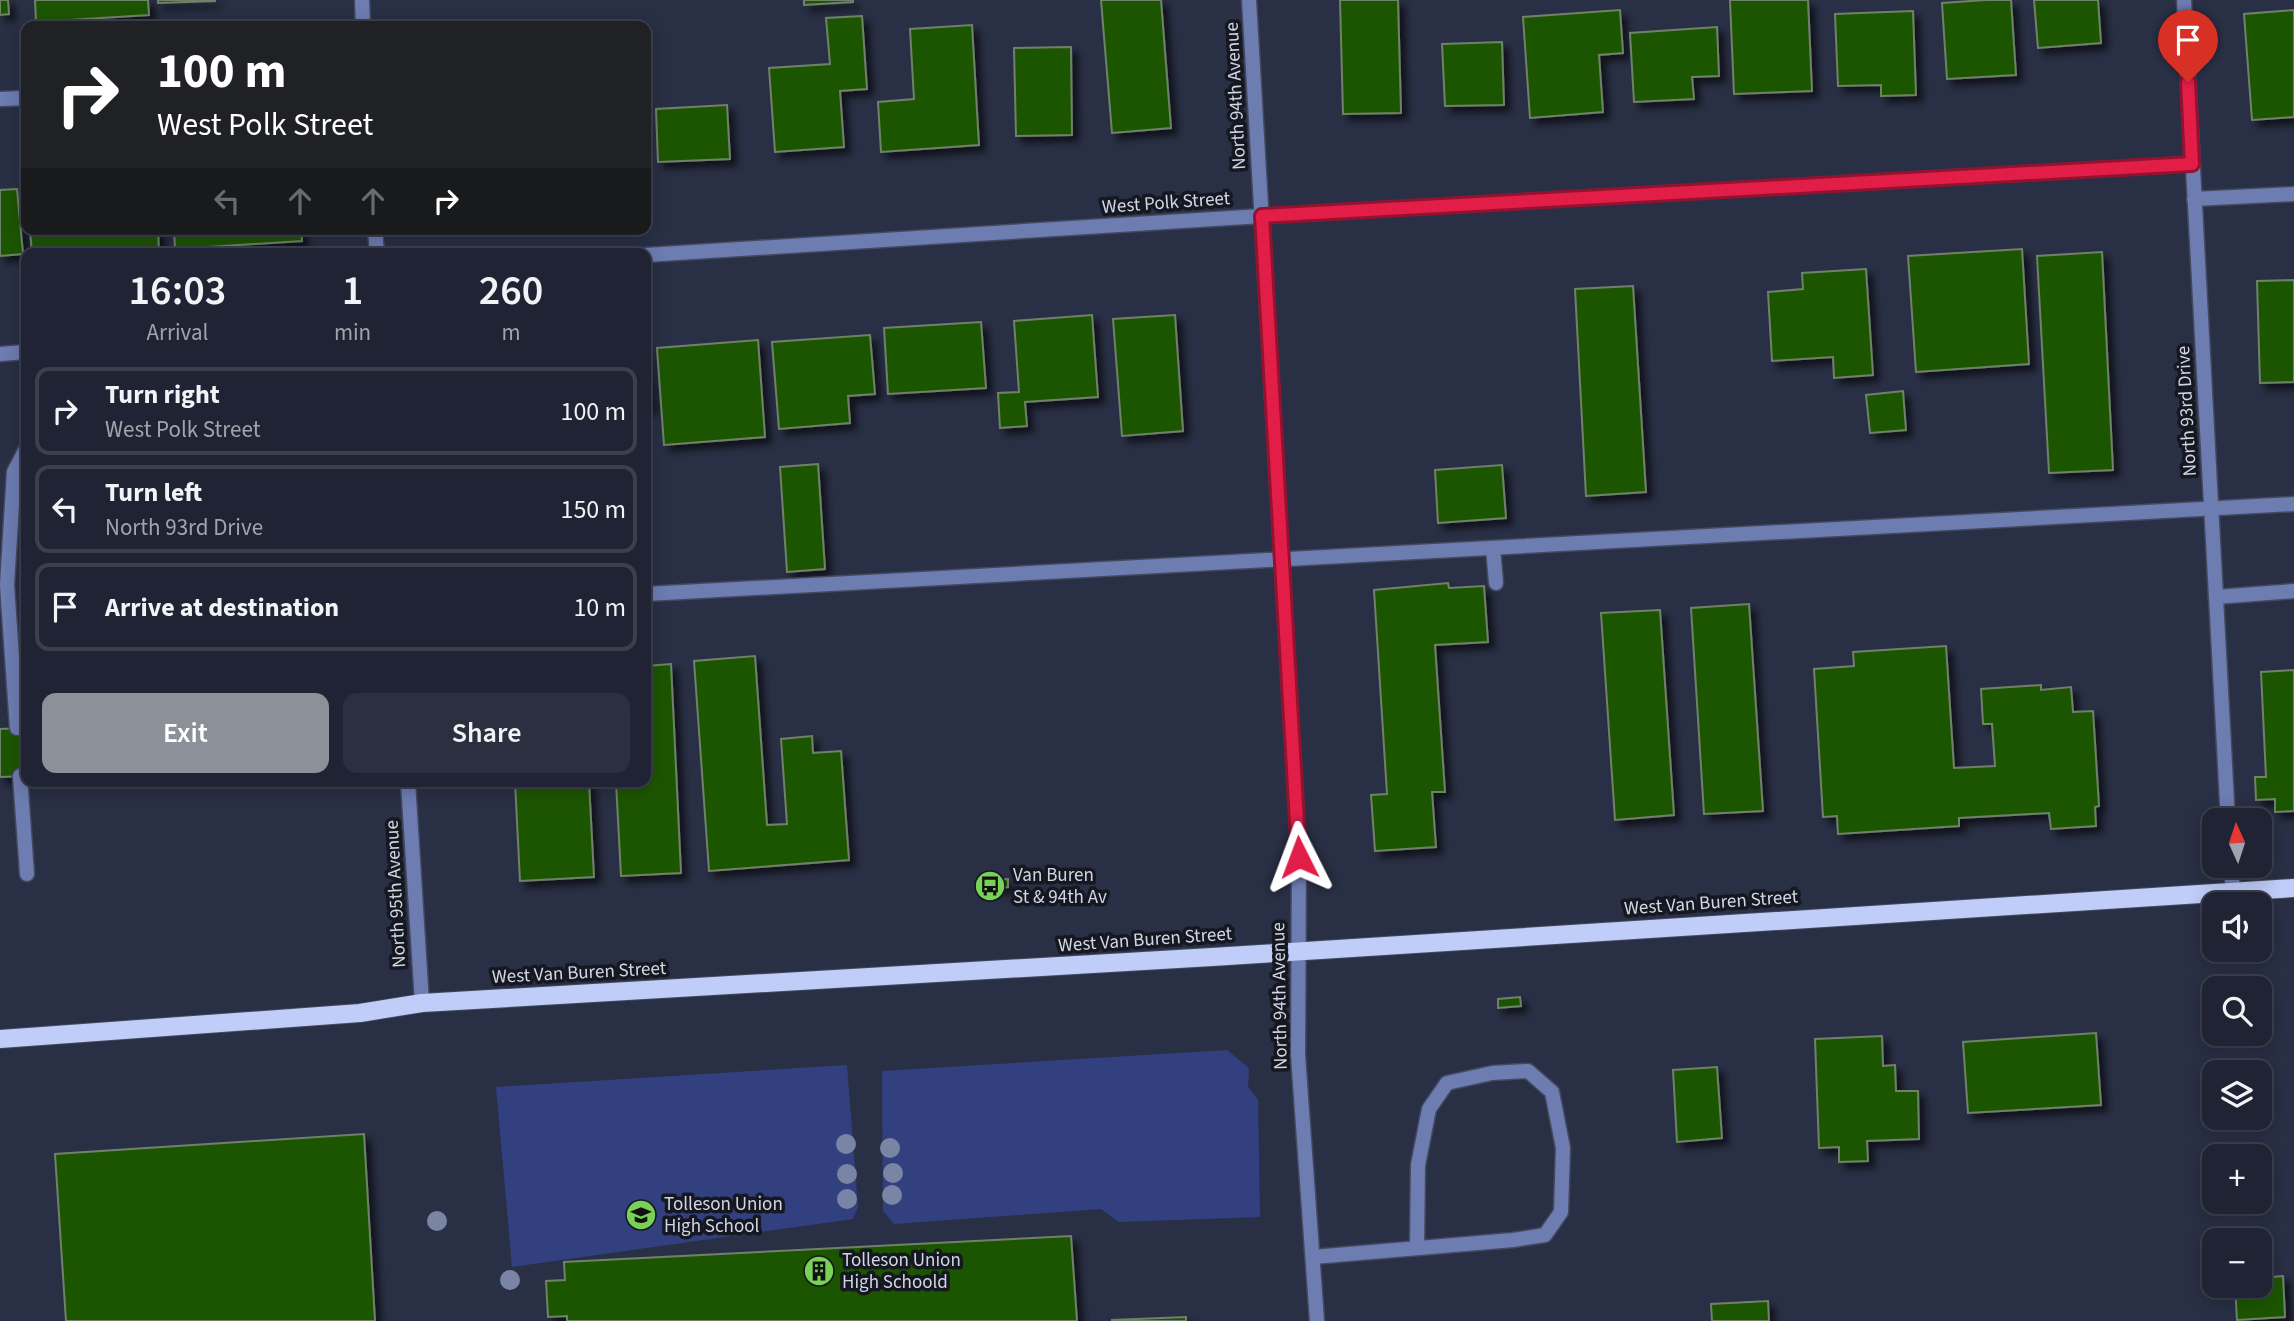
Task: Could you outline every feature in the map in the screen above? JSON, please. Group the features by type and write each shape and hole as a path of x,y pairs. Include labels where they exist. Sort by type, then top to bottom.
{"main road":[{"name":"West Van Buren Street","path":"0,1039 360,1013 422,1003 1298,951 2294,887"}],"street":[{"path":"362,0 363,21"},
{"name":"North 94th Avenue","path":"1249,0 1299,857 1298,1055 1317,1321"},
{"name":"North 93rd Drive","path":"2184,0 2227,808"},
{"path":"0,99 21,98"},
{"name":"West Polk Street","path":"651,255 1262,216 2192,164"},
{"path":"2194,199 2294,194"},
{"path":"0,354 21,352"},
{"path":"17,729 7,585 14,472 21,459"},
{"path":"651,594 2294,504"},
{"path":"1493,548 1496,583"},
{"path":"2216,597 2294,591"},
{"path":"20,776 27,874"},
{"name":"North 95th Avenue","path":"408,787 422,1003"},
{"path":"2232,878 2233,891"},
{"path":"1313,1257 1417,1248 1545,1235 1561,1212 1563,1148 1552,1092 1528,1071 1492,1073 1447,1083 1429,1109 1418,1166 1417,1248"}],"shaded area":[{"path":"1227,1050 1249,1068 1248,1087 1258,1100 1260,1217 1119,1222 1101,1209 894,1224 883,1211 882,1071"},
{"path":"847,1065 858,1207 853,1219 512,1267 496,1087"}],"building":[{"path":"0,0 8,0 9,14 0,15"},
{"path":"35,0 148,0 149,15 36,21"},
{"path":"158,0 215,0 215,1 158,3"},
{"path":"804,0 853,0 853,2 804,5"},
{"path":"1101,0 1161,0 1171,128 1112,133"},
{"path":"1340,0 1398,0 1401,113 1343,114"},
{"path":"1730,0 1808,0 1812,91 1734,94"},
{"path":"2011,0 2016,75 1947,79 1942,3"},
{"path":"2034,0 2098,0 2101,43 2038,48"},
{"path":"1620,10 1623,53 1599,55 1603,112 1530,118 1523,17"},
{"path":"2294,10 2294,117 2252,120 2244,14"},
{"path":"1913,11 1916,95 1881,96 1881,85 1838,86 1835,14"},
{"path":"862,16 867,89 840,91 844,147 775,152 769,68 830,64 826,18"},
{"path":"972,25 979,145 881,152 878,102 914,99 910,29"},
{"path":"1717,27 1719,76 1692,77 1694,99 1634,102 1630,33"},
{"path":"1502,42 1504,105 1445,106 1442,44"},
{"path":"1071,47 1072,135 1016,136 1014,48"},
{"path":"727,105 730,159 658,162 656,109"},
{"path":"17,189 21,254 0,256 0,190"},
{"path":"30,235 158,235 159,248 32,248"},
{"path":"174,235 302,235 302,241 191,248 175,248"},
{"path":"2022,249 2029,364 1916,372 1908,256"},
{"path":"2102,252 2113,470 2049,473 2037,256"},
{"path":"1866,269 1873,375 1834,378 1833,357 1772,361 1768,292 1803,289 1802,273"},
{"path":"2294,280 2294,382 2260,383 2257,281"},
{"path":"1633,286 1646,492 1586,496 1575,289"},
{"path":"1092,315 1098,397 1025,402 1027,426 1000,428 998,393 1019,392 1014,321"},
{"path":"1175,315 1183,431 1122,436 1113,319"},
{"path":"981,322 986,388 888,394 884,328"},
{"path":"870,335 875,394 848,396 850,423 779,429 772,342"},
{"path":"758,340 765,437 664,445 657,348"},
{"path":"1903,391 1906,430 1870,433 1866,395"},
{"path":"818,464 825,569 787,572 780,467"},
{"path":"1502,465 1506,518 1438,523 1435,470"},
{"path":"1448,583 1449,588 1484,586 1488,642 1435,645 1445,792 1432,792 1436,847 1375,851 1371,795 1387,794 1374,590"},
{"path":"1749,604 1763,811 1704,814 1691,608"},
{"path":"1660,610 1674,815 1615,820 1601,613"},
{"path":"1946,646 1954,768 1995,766 1992,724 1983,724 1981,689 2041,685 2041,690 2071,687 2073,712 2093,711 2099,806 2095,807 2096,826 2051,829 2049,813 1959,818 1959,826 1838,834 1837,816 1823,817 1814,669 1854,666 1853,652"},
{"path":"755,656 767,825 787,824 781,739 812,736 813,753 841,751 849,860 709,871 694,661"},
{"path":"671,664 681,873 621,876 616,787 651,787 651,666"},
{"path":"2294,670 2294,811 2275,812 2275,799 2256,800 2255,777 2266,777 2261,672"},
{"path":"21,728 21,776 0,777 0,729"},
{"path":"515,787 589,787 594,877 520,881"},
{"path":"1008,879 1008,887 984,889 984,881"},
{"path":"1520,997 1521,1006 1498,1008 1498,999"},
{"path":"2096,1033 2101,1105 1968,1113 1963,1042"},
{"path":"1882,1036 1883,1066 1895,1065 1896,1091 1918,1091 1919,1139 1867,1141 1868,1161 1839,1162 1839,1147 1819,1148 1815,1039"},
{"path":"1717,1067 1722,1138 1677,1142 1673,1070"},
{"path":"364,1134 375,1321 66,1321 55,1154"},
{"name":"Tolleson Union High Schoold","path":"1071,1236 1077,1321 567,1321 567,1316 548,1317 546,1281 565,1280 564,1262"},
{"path":"2283,1276 2285,1317 2237,1320 2236,1298 2272,1298 2272,1277"},
{"path":"1768,1301 1769,1321 1712,1321 1711,1304"},
{"path":"1186,1317 1186,1321 1112,1321 1112,1320"}],"place":[{"name":"Van Buren St & 94th Av","path":"990,886"},
{"name":"Tolleson Union High School","path":"641,1215"},
{"name":"Tolleson Union High Schoold","path":"819,1271"}],"route":[{"path":"1299,857 1262,216 2192,164 2188,82"}]}
